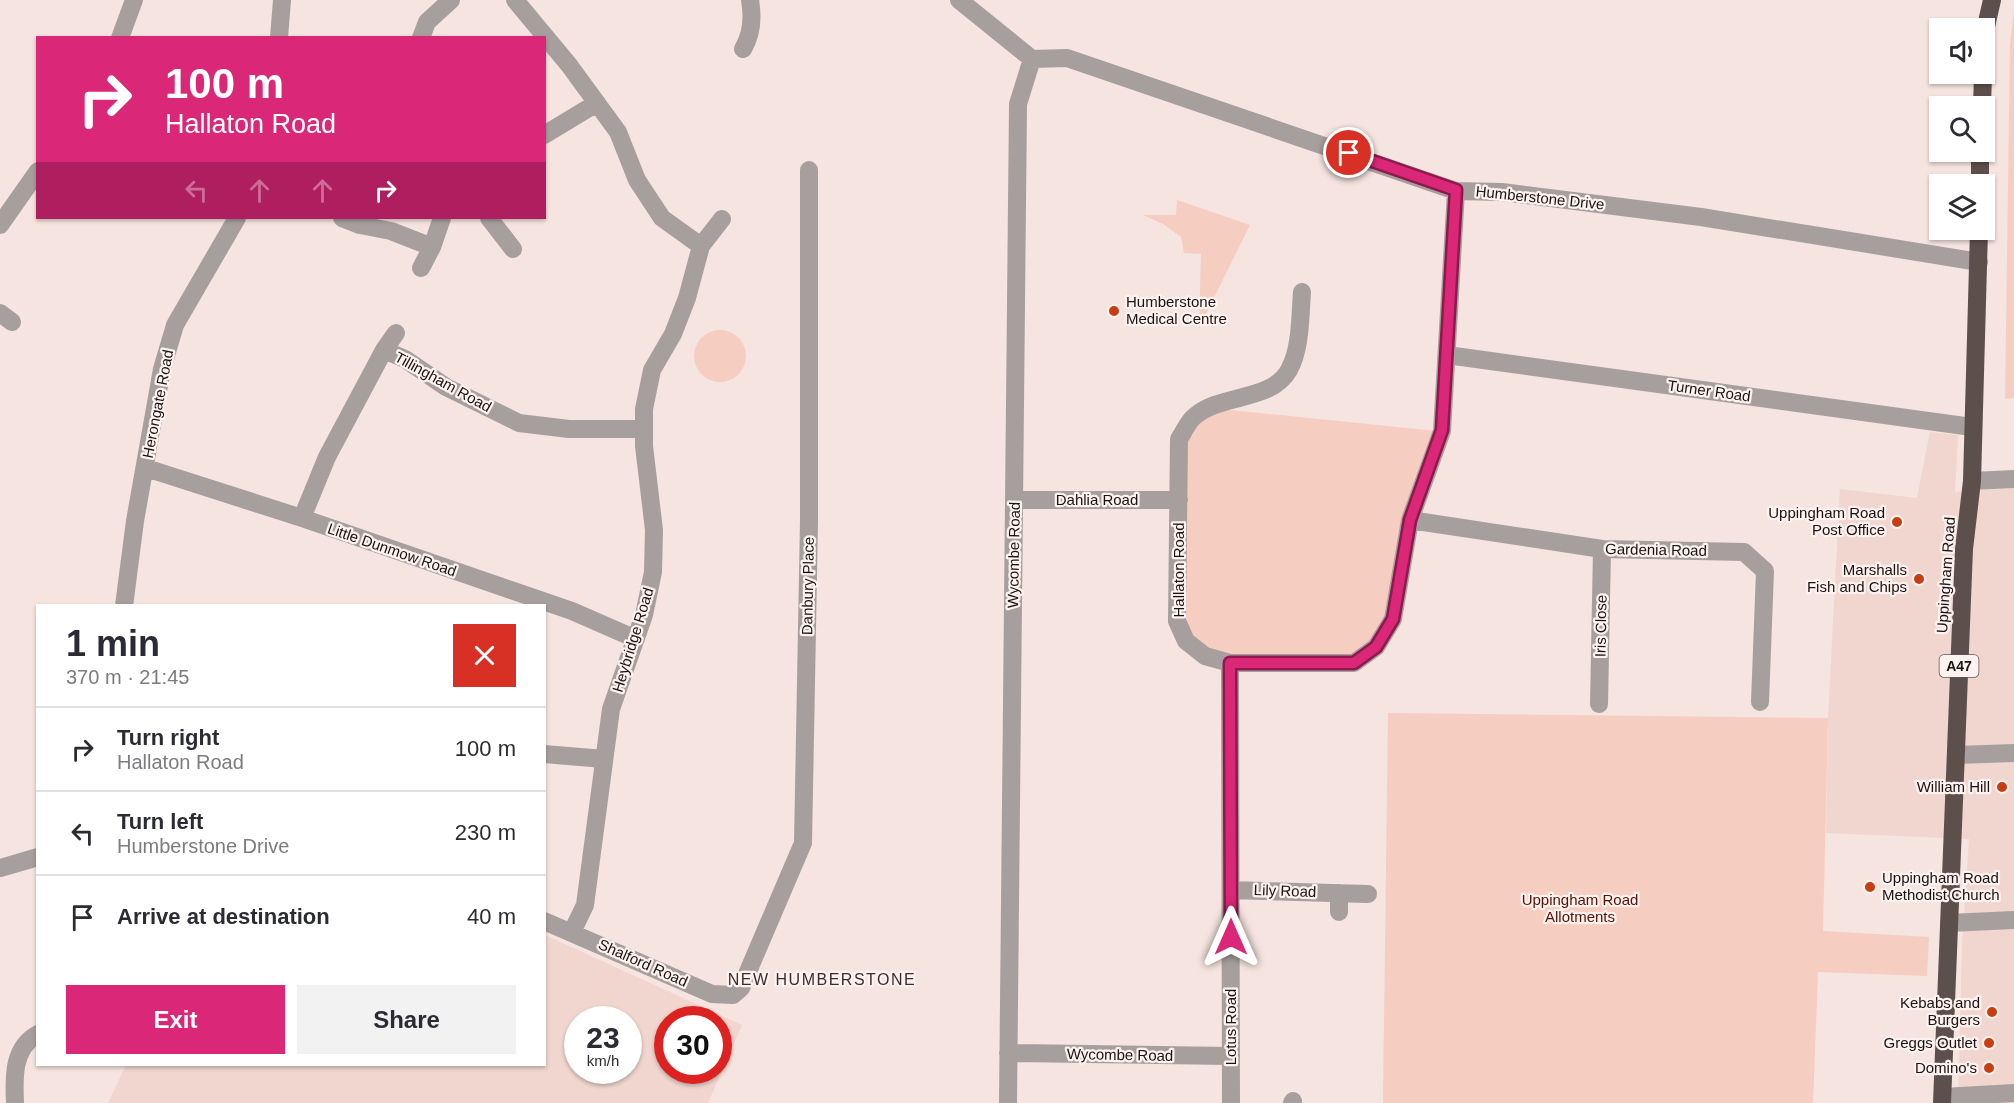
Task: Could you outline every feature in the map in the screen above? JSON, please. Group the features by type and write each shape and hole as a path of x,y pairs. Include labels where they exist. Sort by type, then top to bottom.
{"highway":[{"path":"1988,18 1992,0"},
{"name":"Uppingham Road","path":"1943,1100 1964,549 1972,480 1979,240"}],"street":[{"path":"121,36 134,0"},
{"path":"279,36 282,0"},
{"path":"422,36 427,22 451,0"},
{"path":"515,0 544,36"},
{"path":"743,49 749,39 753,14 750,0"},
{"path":"959,0 1032,59"},
{"path":"546,39 618,132 637,180 662,218 701,246"},
{"name":"Humberstone Drive","path":"1032,59 1067,58 1456,190 1502,192 1701,217 1979,262"},
{"name":"Wycombe Road","path":"1008,1103 1018,104 1032,59"},
{"path":"546,134 597,103"},
{"name":"Danbury Place","path":"741,988 804,843 808,520 798,195 808,170"},
{"path":"0,225 36,174"},
{"name":"Hallaton Road","path":"1302,292 1298,339 1289,370 1272,387 1218,402 1194,416 1179,439 1177,621 1186,640 1205,656 1230,663 1354,663 1376,647 1393,619 1410,520 1442,430 1456,190"},
{"name":"Herongate Road","path":"124,604 135,520 162,369 175,325 236,219"},
{"path":"345,219 360,225 391,231 432,247"},
{"path":"421,268 432,247 442,219"},
{"path":"490,219 513,249"},
{"name":"Heybridge Road","path":"572,932 585,905 611,709 636,639 653,572 654,530 644,429 644,409 652,370 673,334 687,298 701,246 722,219"},
{"name":"Tillingham Road","path":"302,518 327,457 384,350 396,333"},
{"name":"Tillingham Road","path":"384,350 405,359 446,387 519,423 568,429 644,429"},
{"name":"Turner Road","path":"1447,355 1972,427"},
{"name":"Little Dunmow Road","path":"146,468 302,518 572,611 636,639"},
{"path":"1972,480 2014,479"},
{"name":"Dahlia Road","path":"1014,500 1179,500"},
{"name":"Gardenia Road","path":"1410,520 1602,549 1744,552 1765,571 1760,702"},
{"name":"Iris Close","path":"1599,704 1602,549"},
{"name":"Lotus Road","path":"1230,663 1230,1103"},
{"path":"1957,755 2014,753"},
{"path":"546,754 604,759"},
{"path":"0,868 16,861 36,860"},
{"name":"Lily Road","path":"1231,890 1368,894"},
{"path":"1339,893 1339,912"},
{"path":"1949,923 2014,921"},
{"name":"Shalford Road","path":"546,922 712,994 733,994 741,988"},
{"path":"15,1103 14,1071 20,1053 36,1036"},
{"name":"Wycombe Road","path":"1008,1053 1231,1056"},
{"path":"1943,1100 2014,1093"}],"shaded area":[{"path":"1930,432 1958,435 1955,492 2014,488 2014,1103 1958,1103 1962,946 1969,839 1826,833 1828,718 1840,489 1917,498"},
{"path":"546,935 700,1006 654,1006 654,1084 716,1084 708,1103 108,1103 126,1066 546,1066"},
{"path":"732,1020 742,1025 732,1048"}],"green space":[{"path":"2014,12 2014,398 2005,399 2010,45"},
{"path":"1177,200 1250,225 1199,328 1201,254 1184,253 1181,237 1163,224 1143,215 1176,215"},
{"path":"715,330 725,330 735,334 742,341 746,356 742,371 735,378 725,382 715,382 705,378 698,371 694,361 694,351 698,341 705,334"},
{"path":"1220,409 1436,431 1388,617 1372,645 1353,658 1231,657 1207,651 1190,637 1183,620 1185,441 1197,422"},
{"name":"Uppingham Road Allotments","path":"1388,713 1828,718 1823,931 1929,937 1927,976 1818,972 1813,1103 1383,1103"}],"place":[{"name":"Humberstone Medical Centre","path":"1114,311"},
{"name":"Uppingham Road Post Office","path":"1897,522"},
{"name":"Marshalls Fish and Chips","path":"1919,579"},
{"name":"William Hill","path":"2002,787"},
{"name":"Uppingham Road Methodist Church","path":"1870,887"},
{"name":"Kebabs and Burgers","path":"1992,1012"},
{"name":"Greggs Outlet","path":"1989,1043"},
{"name":"Domino's","path":"1989,1068"}],"district":[{"name":"NEW HUMBERSTONE","path":"822,979"}],"route":[{"path":"1231,937 1230,663 1354,663 1376,647 1393,619 1410,520 1442,430 1456,190 1349,153"}]}
